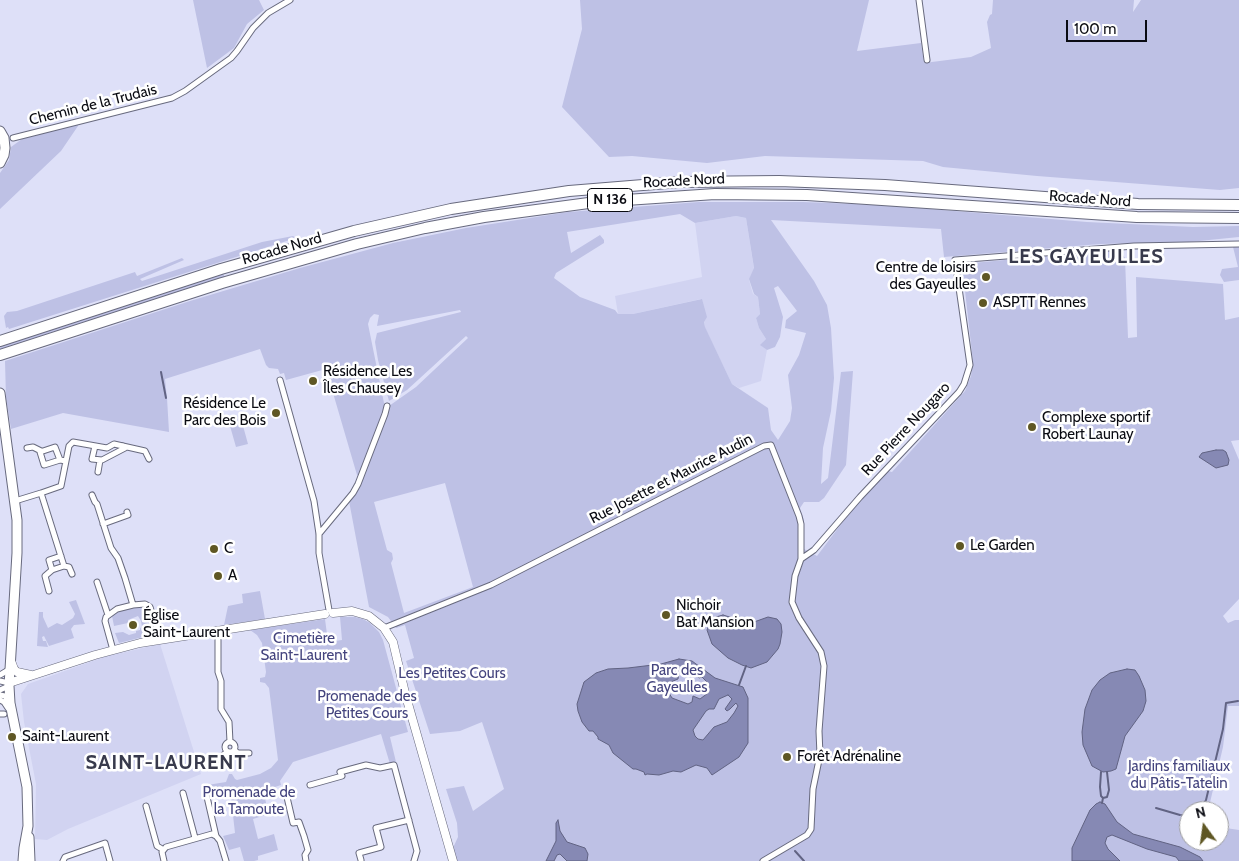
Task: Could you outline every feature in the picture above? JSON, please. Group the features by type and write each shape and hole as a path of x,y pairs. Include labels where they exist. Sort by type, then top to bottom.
{"highway":[{"name":"Rocade Nord","path":"0,341 221,269 354,231 451,209 569,191 680,182 779,181 885,185 1138,204 1239,205"},
{"name":"Rocade Nord","path":"0,355 222,283 357,244 425,228 484,217 596,202 715,194 807,194 1074,214 1239,218"}],"main road":[{"path":"0,163 5,148 1,133"},
{"path":"0,393 15,501 17,545 11,665 6,683 10,703 5,714 28,787 30,861"},
{"path":"23,861 28,832"}],"street":[{"name":"Chemin de la Trudais","path":"13,138 172,98 185,91 231,58 253,28 268,13 290,0"},
{"path":"919,0 927,60"},
{"path":"1,133 13,138 5,148"},
{"name":"Rue Pierre Nougaro","path":"801,559 814,550 865,491 950,402 964,384 970,365 955,260 1134,246 1239,244"},
{"path":"280,380 312,496 329,612"},
{"path":"319,534 354,490 387,406"},
{"path":"15,501 61,486 69,446 73,442 107,448 114,444 124,446 145,451 149,459"},
{"name":"Rue Josette et Maurice Audin","path":"384,628 491,585 769,444 780,467 801,524 801,559 795,576 792,602 799,618 821,652 824,666 819,730 820,755 813,789 811,829 807,835 763,861"},
{"path":"27,448 33,446 41,451 56,447 60,460"},
{"path":"94,446 92,459 100,460 124,448 124,446"},
{"path":"41,451 44,465 60,460 66,461"},
{"path":"98,472 100,460"},
{"path":"41,493 64,566"},
{"path":"92,495 97,504 111,548 120,565 133,605"},
{"path":"103,524 128,515 127,512"},
{"path":"52,570 49,560 61,556"},
{"path":"50,591 45,576 52,570 64,566 69,567 72,574"},
{"path":"97,582 108,615"},
{"path":"113,650 105,621 108,615 117,609 133,605 145,604 150,607 160,639"},
{"path":"0,690 6,683 113,650 160,639 329,612 360,612 372,618 384,628 394,646 405,693 452,861"},
{"path":"218,630 218,672 221,710 229,722 230,742 234,745 234,750"},
{"path":"0,675 11,665 17,672 36,675"},
{"path":"0,694 5,696 10,703"},
{"path":"0,700 4,702 5,714"},
{"path":"227,752 225,745 230,742"},
{"path":"219,759 227,752 234,750 238,753 249,753"},
{"path":"310,785 342,776 340,772 366,765 380,768 394,765 417,851 414,861"},
{"path":"183,793 196,838"},
{"path":"286,794 293,823 299,822 304,836 308,850 305,855 306,861"},
{"path":"207,797 216,836 220,841 226,861"},
{"path":"146,806 157,846 162,849 164,861"},
{"path":"361,860 359,853 381,847 376,828 409,820"},
{"path":"162,849 212,834 216,836"},
{"path":"63,861 65,857 105,844 110,861"}],"shaded area":[{"path":"736,216 746,218 754,269 749,280 753,294 758,297 760,314 756,318 759,328 766,339 761,345 767,350 761,381 739,388 732,384 705,328 701,299 633,314 618,314 615,296 702,277 695,223"},
{"path":"1216,450 1226,452 1229,460 1228,465 1216,468 1199,457 1202,453"},
{"path":"723,615 746,622 754,622 768,617 777,619 781,624 782,632 778,649 767,662 751,668 728,658 712,644 707,630 711,621"},
{"path":"160,644 201,774 68,829 47,840 35,839 36,784 24,722 21,694 28,684 104,657"},
{"path":"679,659 692,661 715,678 743,687 748,698 748,743 739,757 712,775 707,768 696,765 681,772 673,771 659,775 645,775 644,772 633,769 613,753 609,745 598,739 593,731 589,731 582,722 577,704 584,682 596,673 608,669 661,664","holes":["692,670 699,678 702,677 708,683 708,693 700,699 693,696 692,702 688,704 672,698 666,688 666,684 678,679 679,673 682,671","728,695 732,699 725,709 727,711 736,703 738,706 734,713 727,722 714,727 703,740 698,739 693,730 706,711 714,709 719,699"]},
{"path":"1127,669 1135,670 1139,676 1145,690 1146,701 1143,711 1125,736 1116,769 1103,772 1092,766 1083,745 1082,732 1085,709 1092,690 1100,680 1110,673"},
{"path":"1100,802 1105,804 1117,822 1133,834 1179,847 1179,851 1188,851 1200,857 1203,861 1179,861 1176,857 1147,849 1112,835 1107,837 1105,843 1108,849 1120,861 1072,861 1072,848 1090,810"},
{"path":"558,820 560,831 567,842 585,848 588,854 587,861 567,861 560,854 557,855 554,861 546,861 556,841 556,823"}],"green space":[{"path":"193,0 259,0 264,10 247,24 234,48 207,68"},
{"path":"580,0 869,0 857,51 921,43 924,63 971,57 991,48 987,22 992,14 993,0 1134,0 1133,12 1141,0 1239,0 1239,188 1220,190 1037,176 943,167 923,161 765,156 707,163 632,156 609,157 562,107 582,29"},
{"path":"78,124 61,151 0,209 0,173 9,160 11,147 22,139"},
{"path":"699,202 803,202 882,205 1087,222 1193,227 1239,226 1239,237 1189,242 1100,244 944,257 941,229 771,220 814,281 827,305 831,328 834,378 831,411 823,448 821,484 828,478 841,372 853,371 846,465 824,498 819,502 804,502 800,508 804,520 804,549 817,556 851,511 888,471 892,472 965,391 971,376 973,362 962,264 1112,250 1121,252 1125,258 1128,338 1137,337 1136,277 1223,284 1225,320 1239,317 1239,440 1231,441 1239,460 1239,599 1223,616 1228,623 1239,620 1239,706 1228,706 1223,747 1210,801 1179,801 1179,851 1229,851 1229,828 1239,830 1239,861 455,861 452,850 458,837 457,823 446,789 464,786 473,811 504,789 482,722 460,731 430,734 406,661 414,658 405,625 396,628 388,617 369,607 349,501 388,414 389,406 416,387 468,338 466,336 407,390 389,401 378,360 375,342 377,333 461,312 460,310 377,326 379,315 374,314 370,318 368,324 385,408 359,476 357,475 326,369 286,380 284,373 280,374 278,369 269,368 266,365 260,349 165,379 169,432 63,413 11,429 6,398 5,361 190,301 300,268 393,243 466,228 568,212","holes":["680,214 695,223 736,216 746,218 754,268 749,279 754,294 758,297 760,314 756,318 759,328 766,339 760,345 767,350 775,347 780,337 783,317 774,288 778,286 797,311 786,320 785,328 806,333 799,355 788,375 792,408 790,421 778,440 771,430 768,408 732,384 705,327 704,322 707,317 702,299 633,314 618,314 615,310 580,297 554,278 556,273 604,243 600,235 571,253 567,232","445,483 473,587 404,613 391,563 393,559 392,553 387,550 374,502"]},
{"path":"293,236 296,238 9,329 8,327 6,328 4,316 7,312 17,311 135,272 137,276 182,258 184,260 140,279 142,281 262,242"},
{"path":"1233,247 1239,247 1239,280 1224,282 1220,275 1222,269 1238,267"},
{"path":"223,273 225,278 0,351 0,345"},
{"path":"240,415 248,444 236,447 228,419"},
{"path":"260,591 265,619 224,625 228,606 243,603 242,594"},
{"path":"76,600 85,624 74,625 71,629 74,638 49,646 44,636 42,637 43,641 46,641 48,647 37,646 39,612 43,612 48,628 57,623 62,625 73,618 75,614 69,602"},
{"path":"140,606 146,610 142,612 144,619 150,618 155,634 119,643 115,633 123,632 129,635 136,633 142,627 141,621 138,616 128,620 128,623 114,626 112,616 119,611"},
{"path":"340,617 363,619 379,632 383,640 408,732 390,737 396,762 390,764 381,734 293,762 280,781 281,785 263,791 269,814 253,819 258,839 274,834 278,850 258,856 258,860 244,861 240,847 229,850 223,836 235,833 230,789 204,796 201,786 226,782 229,774 232,774 237,780 260,774 271,768 278,760 269,688 265,683 260,682 260,678 265,677 266,672 262,643 257,635 250,630 325,619 328,642 342,640"}],"waterway":[{"path":"161,372 166,398"},
{"path":"739,685 746,666"},
{"path":"1205,801 1223,729 1226,703 1238,701"},
{"path":"1101,772 1102,803"},
{"path":"1103,798 1107,797 1109,790 1107,772"},
{"path":"1156,808 1179,815"},
{"path":"795,851 804,861"}],"place":[{"name":"Centre de loisirs des Gayeulles","path":"986,277"},
{"name":"ASPTT Rennes","path":"983,303"},
{"name":"Résidence Les Îles Chausey","path":"313,381"},
{"name":"Résidence Le Parc des Bois","path":"276,413"},
{"name":"Complexe sportif Robert Launay","path":"1032,427"},
{"name":"Le Garden","path":"960,546"},
{"name":"C","path":"214,549"},
{"name":"A","path":"218,576"},
{"name":"Nichoir Bat Mansion","path":"666,615"},
{"name":"Église Saint-Laurent","path":"133,625"},
{"name":"Saint-Laurent","path":"12,737"},
{"name":"Forêt Adrénaline","path":"787,757"}],"district":[{"name":"LES GAYEULLES","path":"1086,257"},
{"name":"SAINT-LAURENT","path":"166,763"}],"park label":[{"name":"Cimetière Saint-Laurent","path":"304,648"},
{"name":"Les Petites Cours","path":"452,674"},
{"name":"Parc des Gayeulles","path":"677,680"},
{"name":"Promenade des Petites Cours","path":"367,706"},
{"name":"Jardins familiaux du Pâtis-Tatelin","path":"1179,776"},
{"name":"Promenade de la Tamoute","path":"249,802"}]}
